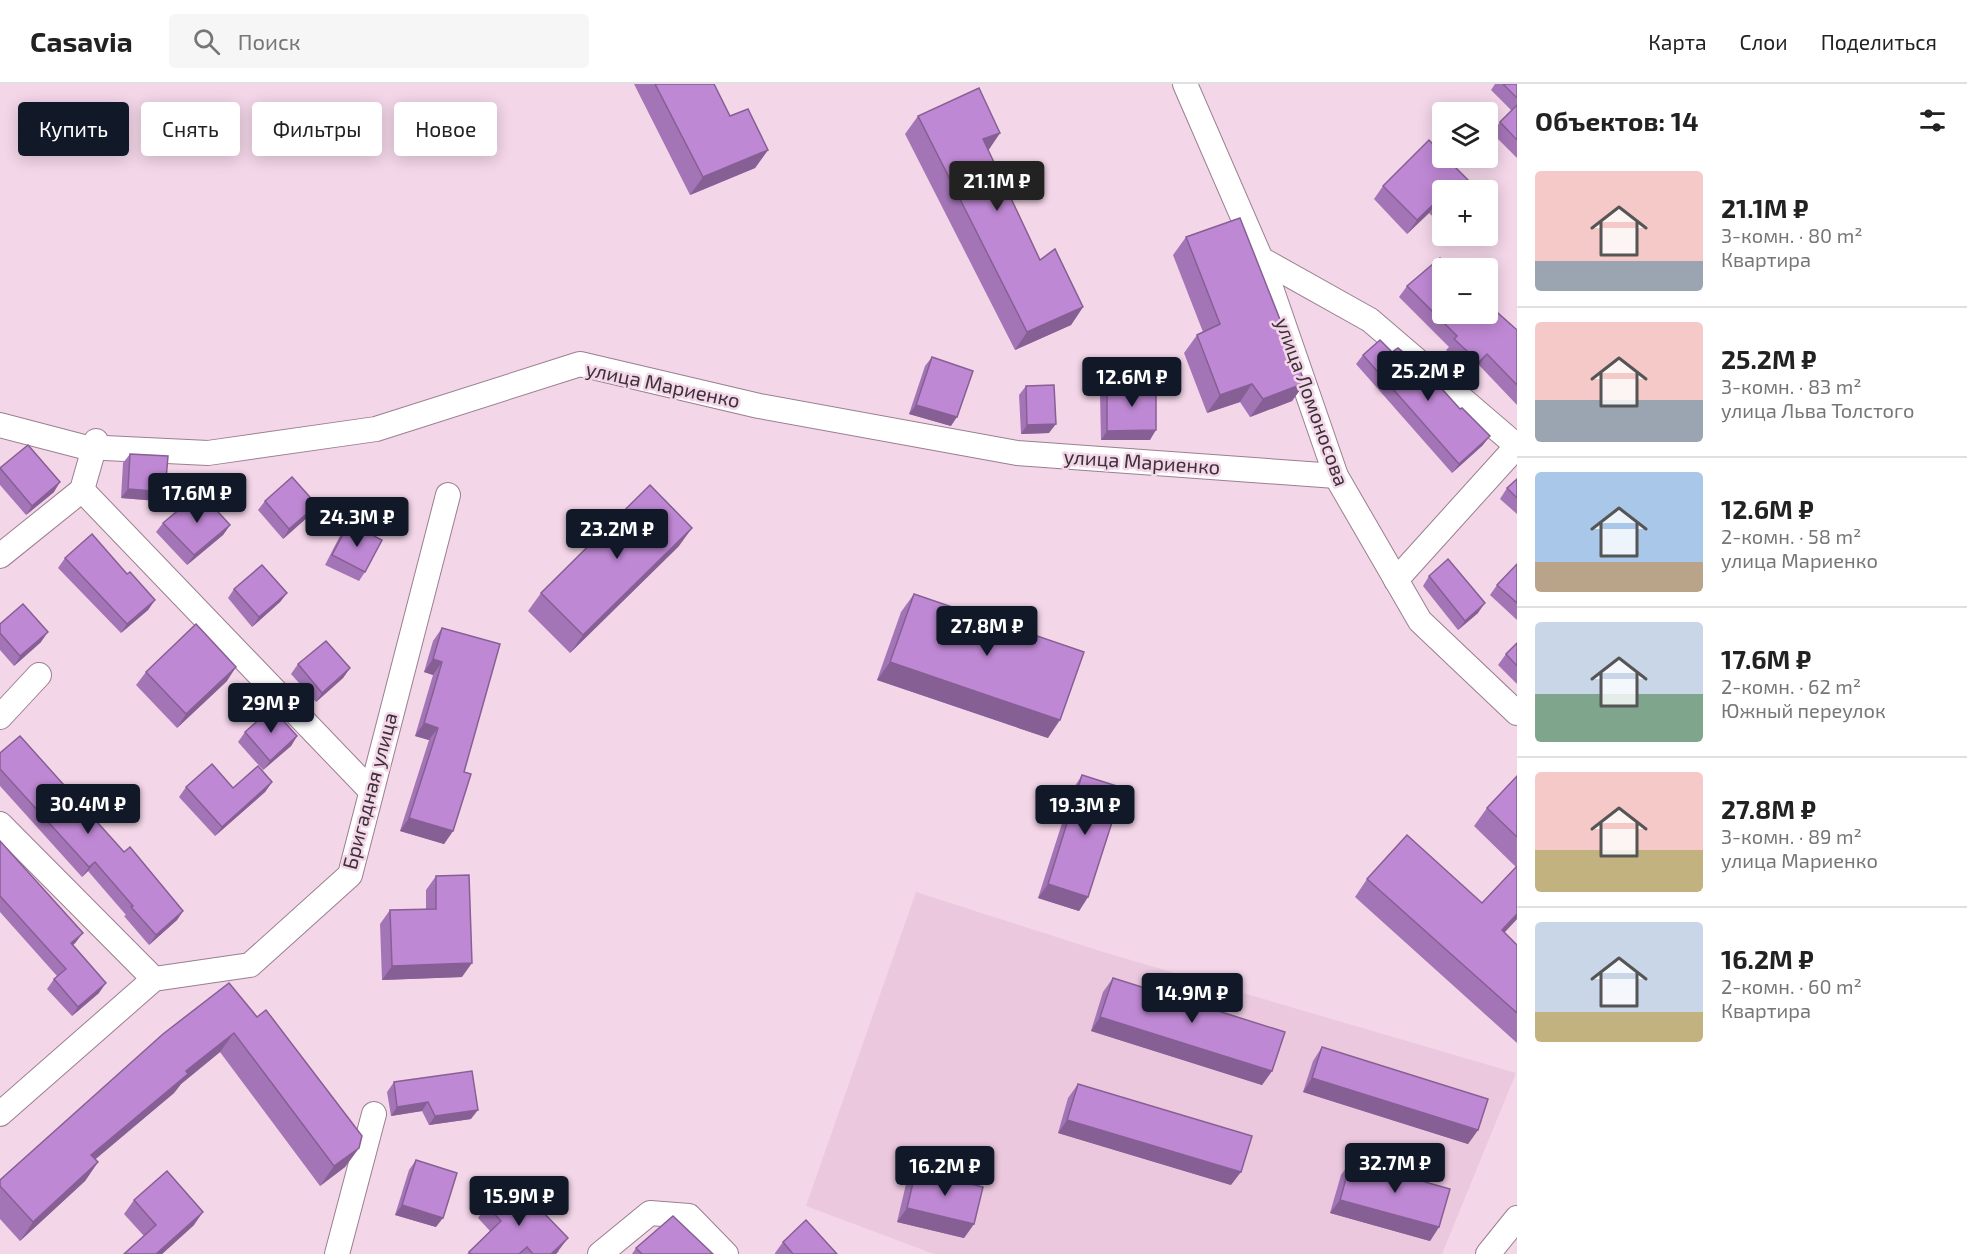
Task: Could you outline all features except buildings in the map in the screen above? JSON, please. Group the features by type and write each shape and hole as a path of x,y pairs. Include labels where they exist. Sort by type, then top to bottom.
{"street":[{"name":"улица Ломоносова","path":"1185,84 1261,259 1336,476 1420,621 1517,713"},
{"path":"1261,259 1370,320 1517,446 1396,580"},
{"name":"улица Мариенко","path":"0,425 95,444 208,453 375,429 580,364 759,406 1017,453 1336,476"},
{"path":"0,556 81,490 95,444"},
{"path":"81,490 371,791"},
{"name":"Бригадная улица","path":"154,979 250,965 350,875 448,495"},
{"path":"0,717 39,675"},
{"path":"0,824 154,979 0,1114"},
{"path":"338,1254 374,1114"},
{"path":"600,1254 650,1213 688,1216 726,1254"},
{"path":"1488,1254 1517,1218"}],"shaded area":[{"path":"916,892 1103,952 1516,1073 1442,1254 934,1254 806,1206"}]}
